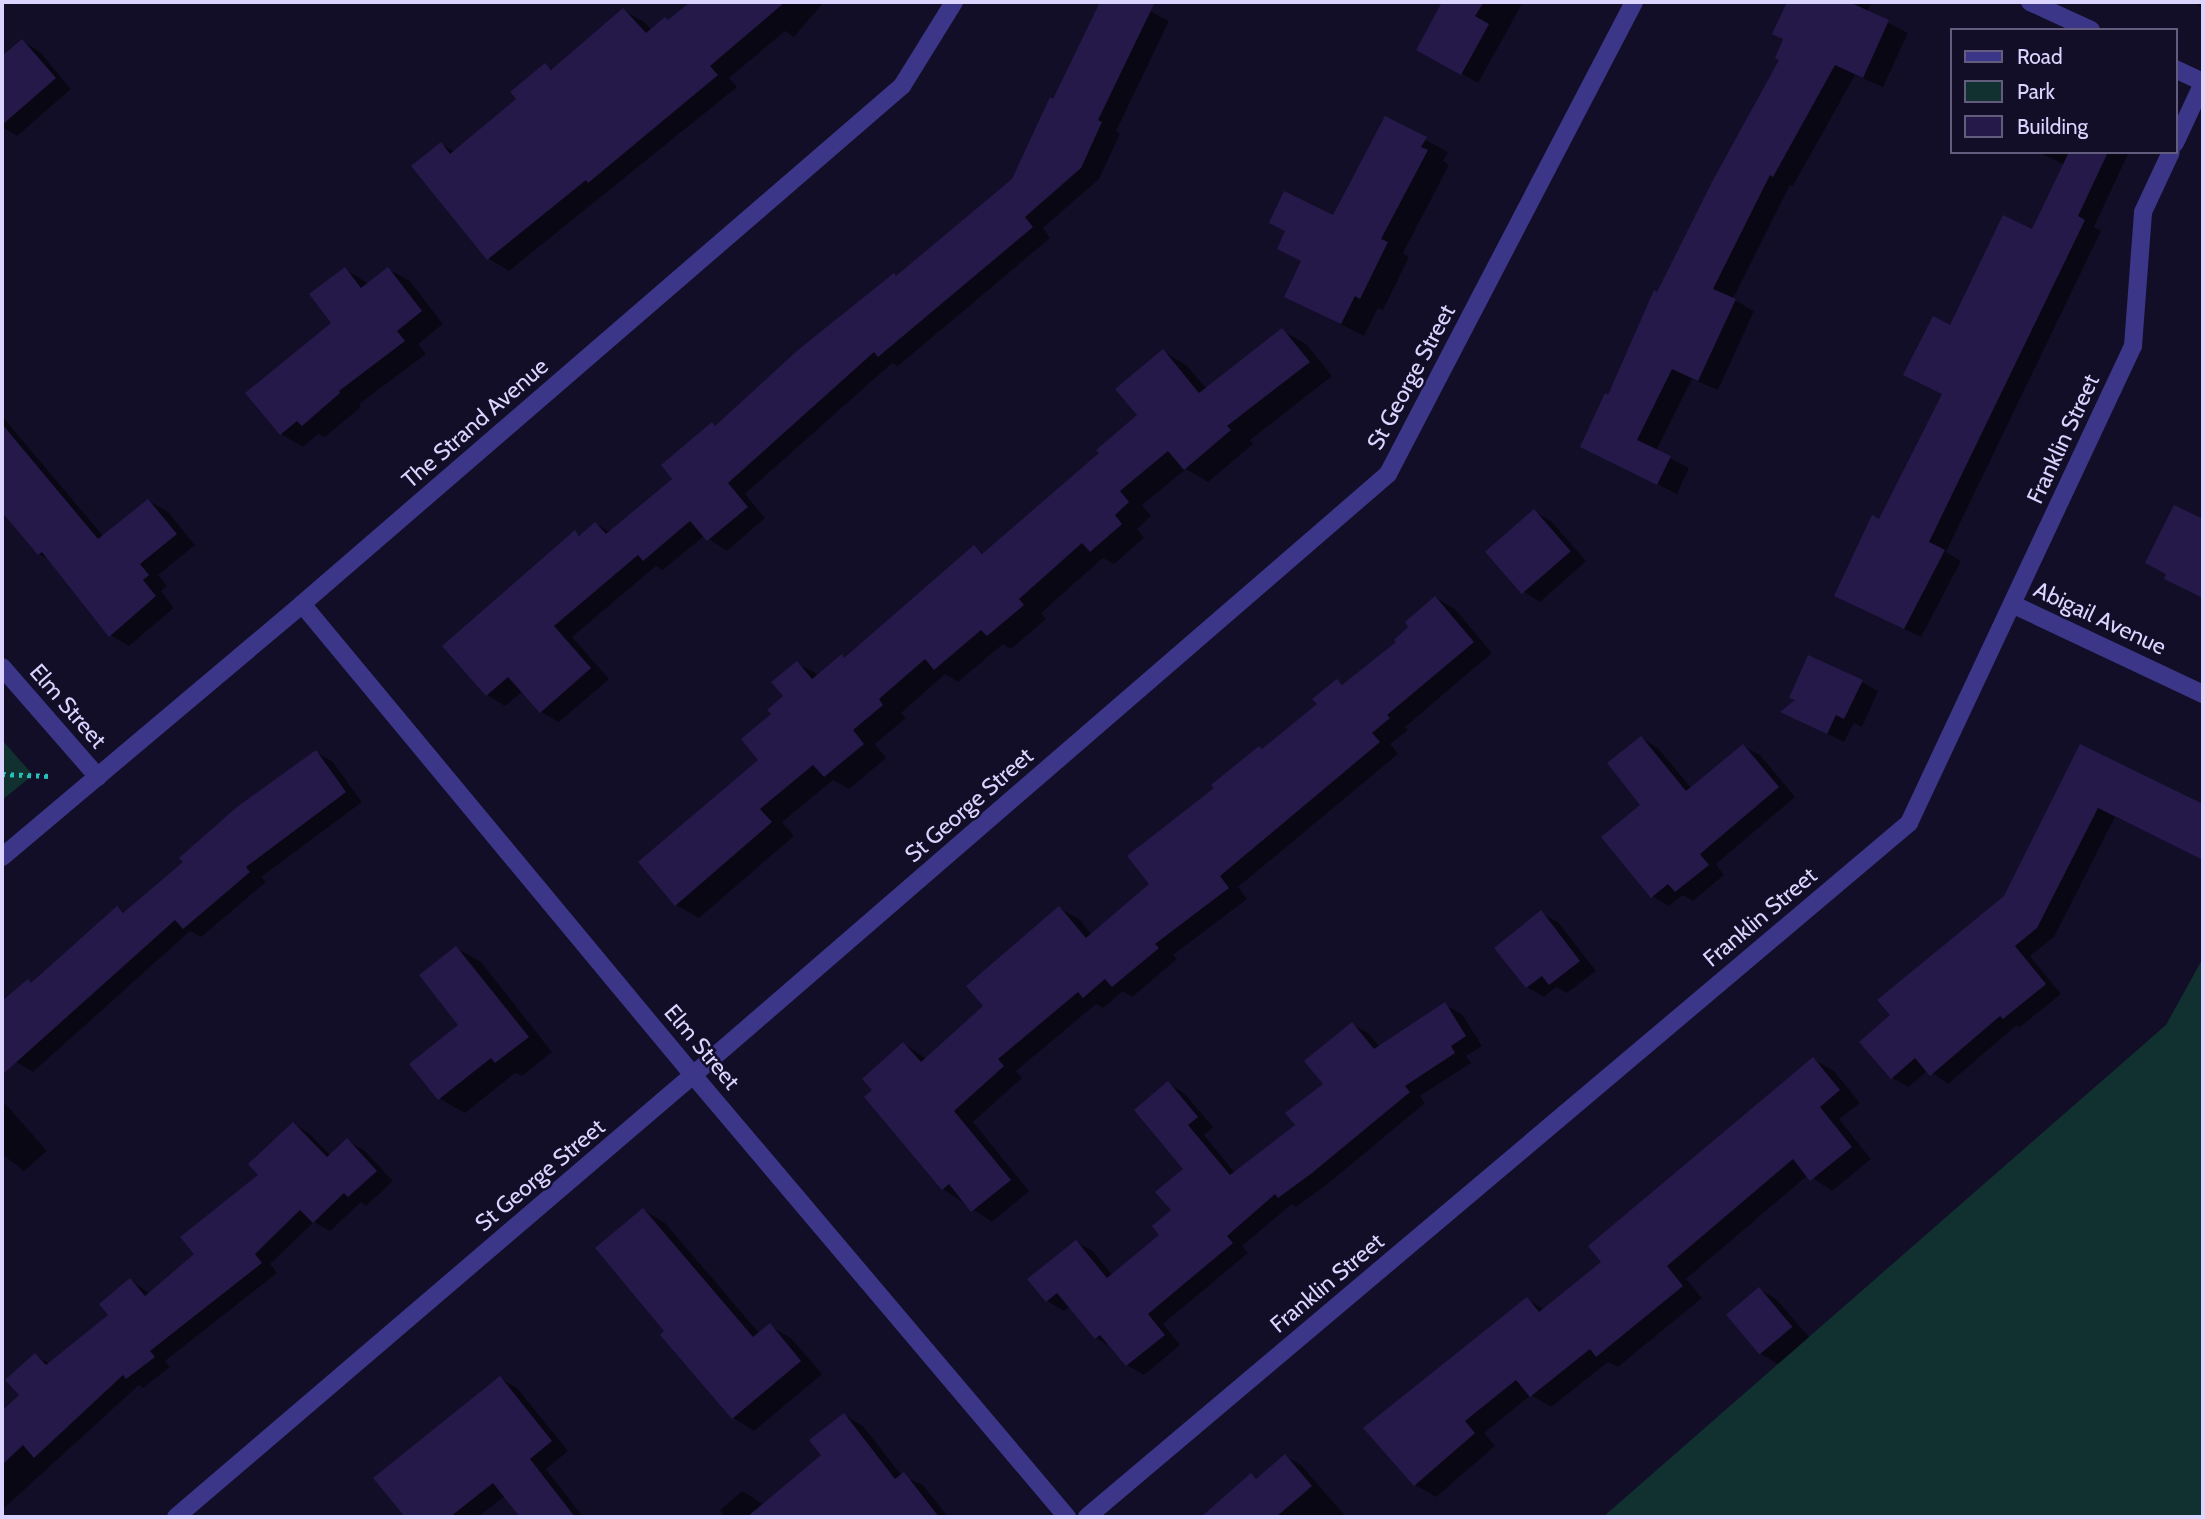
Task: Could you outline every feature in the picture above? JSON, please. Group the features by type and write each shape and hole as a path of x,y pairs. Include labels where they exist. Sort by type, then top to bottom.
{"street":[{"name":"The Strand Avenue","path":"2,857 302,604 902,86 954,2"},
{"name":"St George Street","path":"176,1517 694,1076 1388,474 1634,2"},
{"path":"2030,2 2087,28"},
{"path":"2177,70 2203,82 2177,139"},
{"name":"Franklin Street","path":"1087,1517 1909,823 2014,605 2133,345 2143,212 2170,154"},
{"name":"Elm Street","path":"302,604 694,1076 1068,1517"},
{"name":"Abigail Avenue","path":"2014,605 2203,694"},
{"name":"Elm Street","path":"2,667 98,777"}],"green space":[{"path":"2,740 33,775 2,800"},
{"path":"2203,958 2203,1517 1603,1517 2166,1025"}],"building":[{"path":"690,2 785,2 710,66 718,75 588,183 586,180 487,260 411,166 441,142 450,154 516,99 510,92 545,63 551,70 623,8 646,33 665,17 668,20"},
{"path":"1100,2 1155,2 1098,120 1102,122 1081,168 1025,217 1033,227 878,357 874,352 728,483 748,507 707,541 690,521 643,561 638,555 554,626 591,668 540,713 508,677 486,696 442,646 575,530 579,536 595,522 606,534 672,479 661,465 712,422 715,426 798,350 894,273 896,276 1012,179 1050,97 1053,99"},
{"path":"1442,2 1484,2 1475,16 1489,24 1461,75 1416,50"},
{"path":"1787,2 1849,2 1889,20 1863,78 1835,65 1773,177 1770,175 1713,289 1736,299 1698,381 1672,369 1637,440 1671,456 1657,485 1580,447 1605,393 1608,395 1654,290 1657,292 1713,180 1779,60 1775,58 1783,39 1772,34"},
{"path":"22,39 56,78 2,125 2,56"},
{"path":"1385,116 1427,137 1421,147 1428,150 1381,239 1388,242 1360,299 1355,296 1341,324 1284,297 1301,261 1277,249 1285,231 1269,223 1284,191 1333,215"},
{"path":"2068,154 2107,154 2078,216 2085,220 1929,542 1945,550 1904,629 1834,596 1872,515 1879,519 1942,394 1903,375 1933,316 1950,325 2003,215 2032,229"},
{"path":"345,267 361,288 388,267 422,311 397,331 405,341 339,391 340,393 302,426 297,421 280,435 245,393 331,323 309,294"},
{"path":"1282,328 1310,362 1227,426 1231,430 1184,470 1168,451 1120,491 1129,502 1115,515 1122,524 1090,552 1082,543 1019,599 1024,605 987,636 981,630 934,670 925,659 879,699 883,705 853,730 864,744 824,777 813,765 760,809 772,822 675,906 638,862 758,760 741,739 771,714 767,710 783,696 771,682 797,661 812,679 842,654 844,658 974,545 982,554 1099,453 1096,450 1137,415 1115,389 1163,349 1199,393"},
{"path":"2,424 98,539 148,499 177,534 140,564 149,575 143,580 156,596 109,637 42,552 38,555 2,512"},
{"path":"2174,505 2203,519 2203,598 2164,579 2166,574 2145,563"},
{"path":"1534,509 1571,551 1522,594 1485,552"},
{"path":"1435,596 1474,642 1387,715 1390,718 1372,733 1380,742 1220,876 1229,888 1155,944 1159,948 1112,987 1105,979 1083,998 1078,992 998,1059 1004,1066 954,1111 1011,1180 971,1212 949,1184 942,1190 864,1097 872,1090 862,1079 903,1042 921,1062 983,1006 966,986 1059,906 1086,938 1149,884 1127,856 1214,788 1211,785 1259,746 1262,749 1317,704 1312,699 1337,679 1342,685 1396,642 1394,640 1408,627 1405,622"},
{"path":"1808,655 1863,680 1844,719 1836,715 1827,734 1780,712 1795,700 1789,698"},
{"path":"1641,736 1686,791 1743,744 1779,787 1700,854 1709,865 1675,892 1668,884 1651,898 1601,837 1640,805 1607,763"},
{"path":"2080,744 2203,804 2203,860 2098,808 2037,928 2015,946 2046,984 2003,1019 2000,1016 1930,1076 1915,1058 1891,1079 1859,1042 1890,1015 1877,1000 2004,896"},
{"path":"316,750 346,792 246,867 250,872 183,929 175,920 2,1075 2,1001 28,979 31,983 117,906 123,913 183,862 179,858 237,807"},
{"path":"1541,910 1580,961 1549,985 1542,976 1526,988 1494,948"},
{"path":"456,946 529,1037 495,1063 491,1058 438,1100 409,1064 458,1025 419,975"},
{"path":"1445,1002 1466,1036 1451,1046 1455,1053 1405,1086 1410,1092 1312,1173 1278,1198 1275,1194 1227,1236 1233,1243 1148,1314 1165,1335 1126,1366 1100,1335 1095,1339 1057,1293 1046,1302 1027,1279 1076,1240 1107,1278 1159,1235 1152,1226 1171,1210 1155,1192 1183,1169 1134,1110 1168,1081 1198,1117 1188,1125 1230,1175 1295,1125 1285,1113 1323,1084 1304,1061 1352,1022 1374,1049"},
{"path":"1813,1057 1840,1090 1820,1107 1852,1147 1810,1181 1793,1159 1667,1266 1683,1286 1596,1357 1590,1349 1530,1397 1516,1380 1465,1421 1475,1433 1414,1486 1363,1428 1527,1297 1539,1312 1601,1262 1588,1246"},
{"path":"293,1122 327,1157 347,1138 377,1171 348,1197 344,1193 313,1223 300,1210 255,1254 262,1263 150,1351 155,1357 126,1379 123,1375 34,1458 23,1445 2,1465 2,1411 19,1395 5,1380 35,1353 46,1365 108,1315 99,1304 130,1278 145,1296 194,1254 180,1237 258,1175 248,1164"},
{"path":"643,1208 753,1337 770,1323 801,1361 732,1419 660,1335 664,1331 595,1248"},
{"path":"1759,1287 1792,1327 1759,1354 1726,1315"},
{"path":"500,1376 552,1441 530,1459 575,1517 520,1517 493,1483 450,1517 405,1517 373,1478"},
{"path":"844,1413 895,1479 904,1472 939,1517 747,1517 821,1455 809,1440"},
{"path":"1285,1454 1312,1486 1276,1517 1201,1517 1251,1473 1256,1479"}]}
